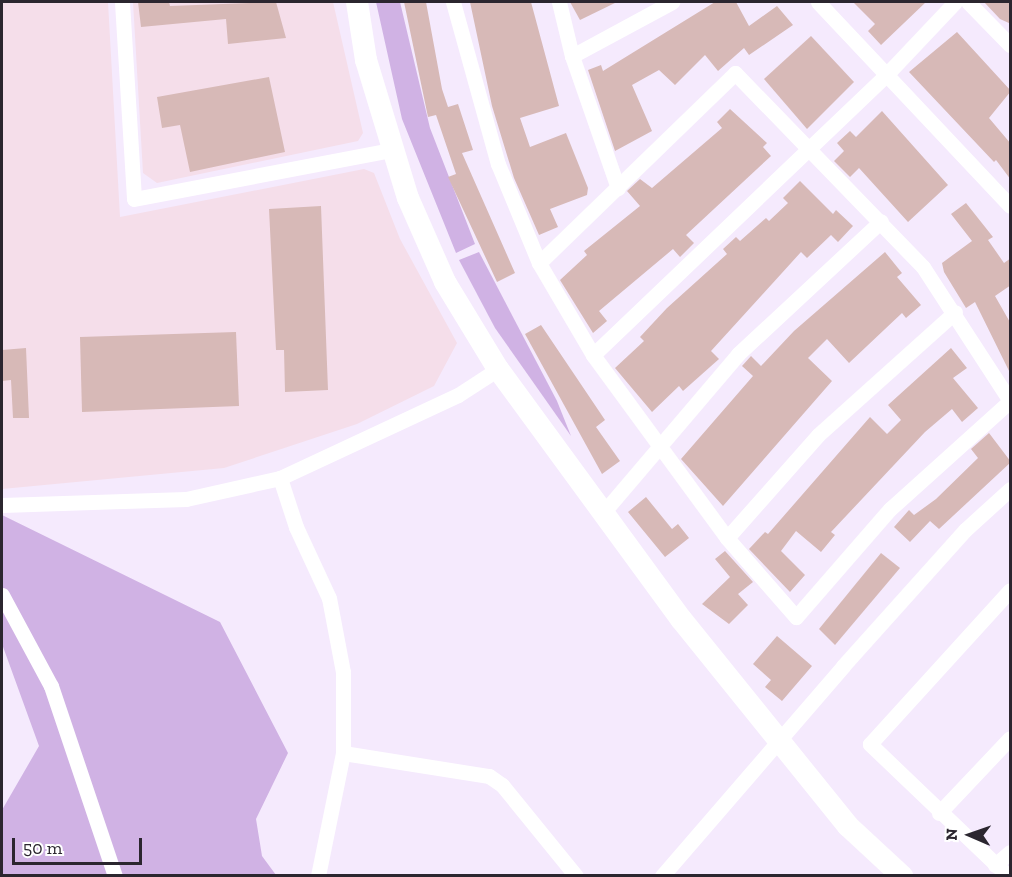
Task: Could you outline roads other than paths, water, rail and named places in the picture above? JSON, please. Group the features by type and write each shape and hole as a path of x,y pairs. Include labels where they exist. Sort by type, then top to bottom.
{"street":[{"path":"123,2 134,199 390,150"},
{"path":"357,2 366,60 390,150 426,244 498,369 602,514 778,740 848,826 902,876"},
{"path":"453,2 498,164 539,263 593,355 726,538 796,617 890,509 1010,401 956,312 881,221 735,73 539,263"},
{"path":"559,2 572,57 618,188"},
{"path":"572,57 672,2"},
{"path":"818,2 1011,206"},
{"path":"593,355 887,74 955,2"},
{"path":"968,2 1011,45"},
{"path":"602,514 661,448 738,354 881,221"},
{"path":"726,538 818,435 956,312"},
{"path":"2,505 186,499 280,478 458,395 498,369"},
{"path":"280,478 337,627 345,706 343,753 318,876"},
{"path":"662,876 778,740 965,530 1011,489"},
{"path":"1008,876 939,813 870,744 1011,590"},
{"path":"2,595 51,687 115,876"},
{"path":"939,813 1011,738"},
{"path":"343,753 489,776 502,785 576,876"},
{"path":"995,865 1011,852"}]}
